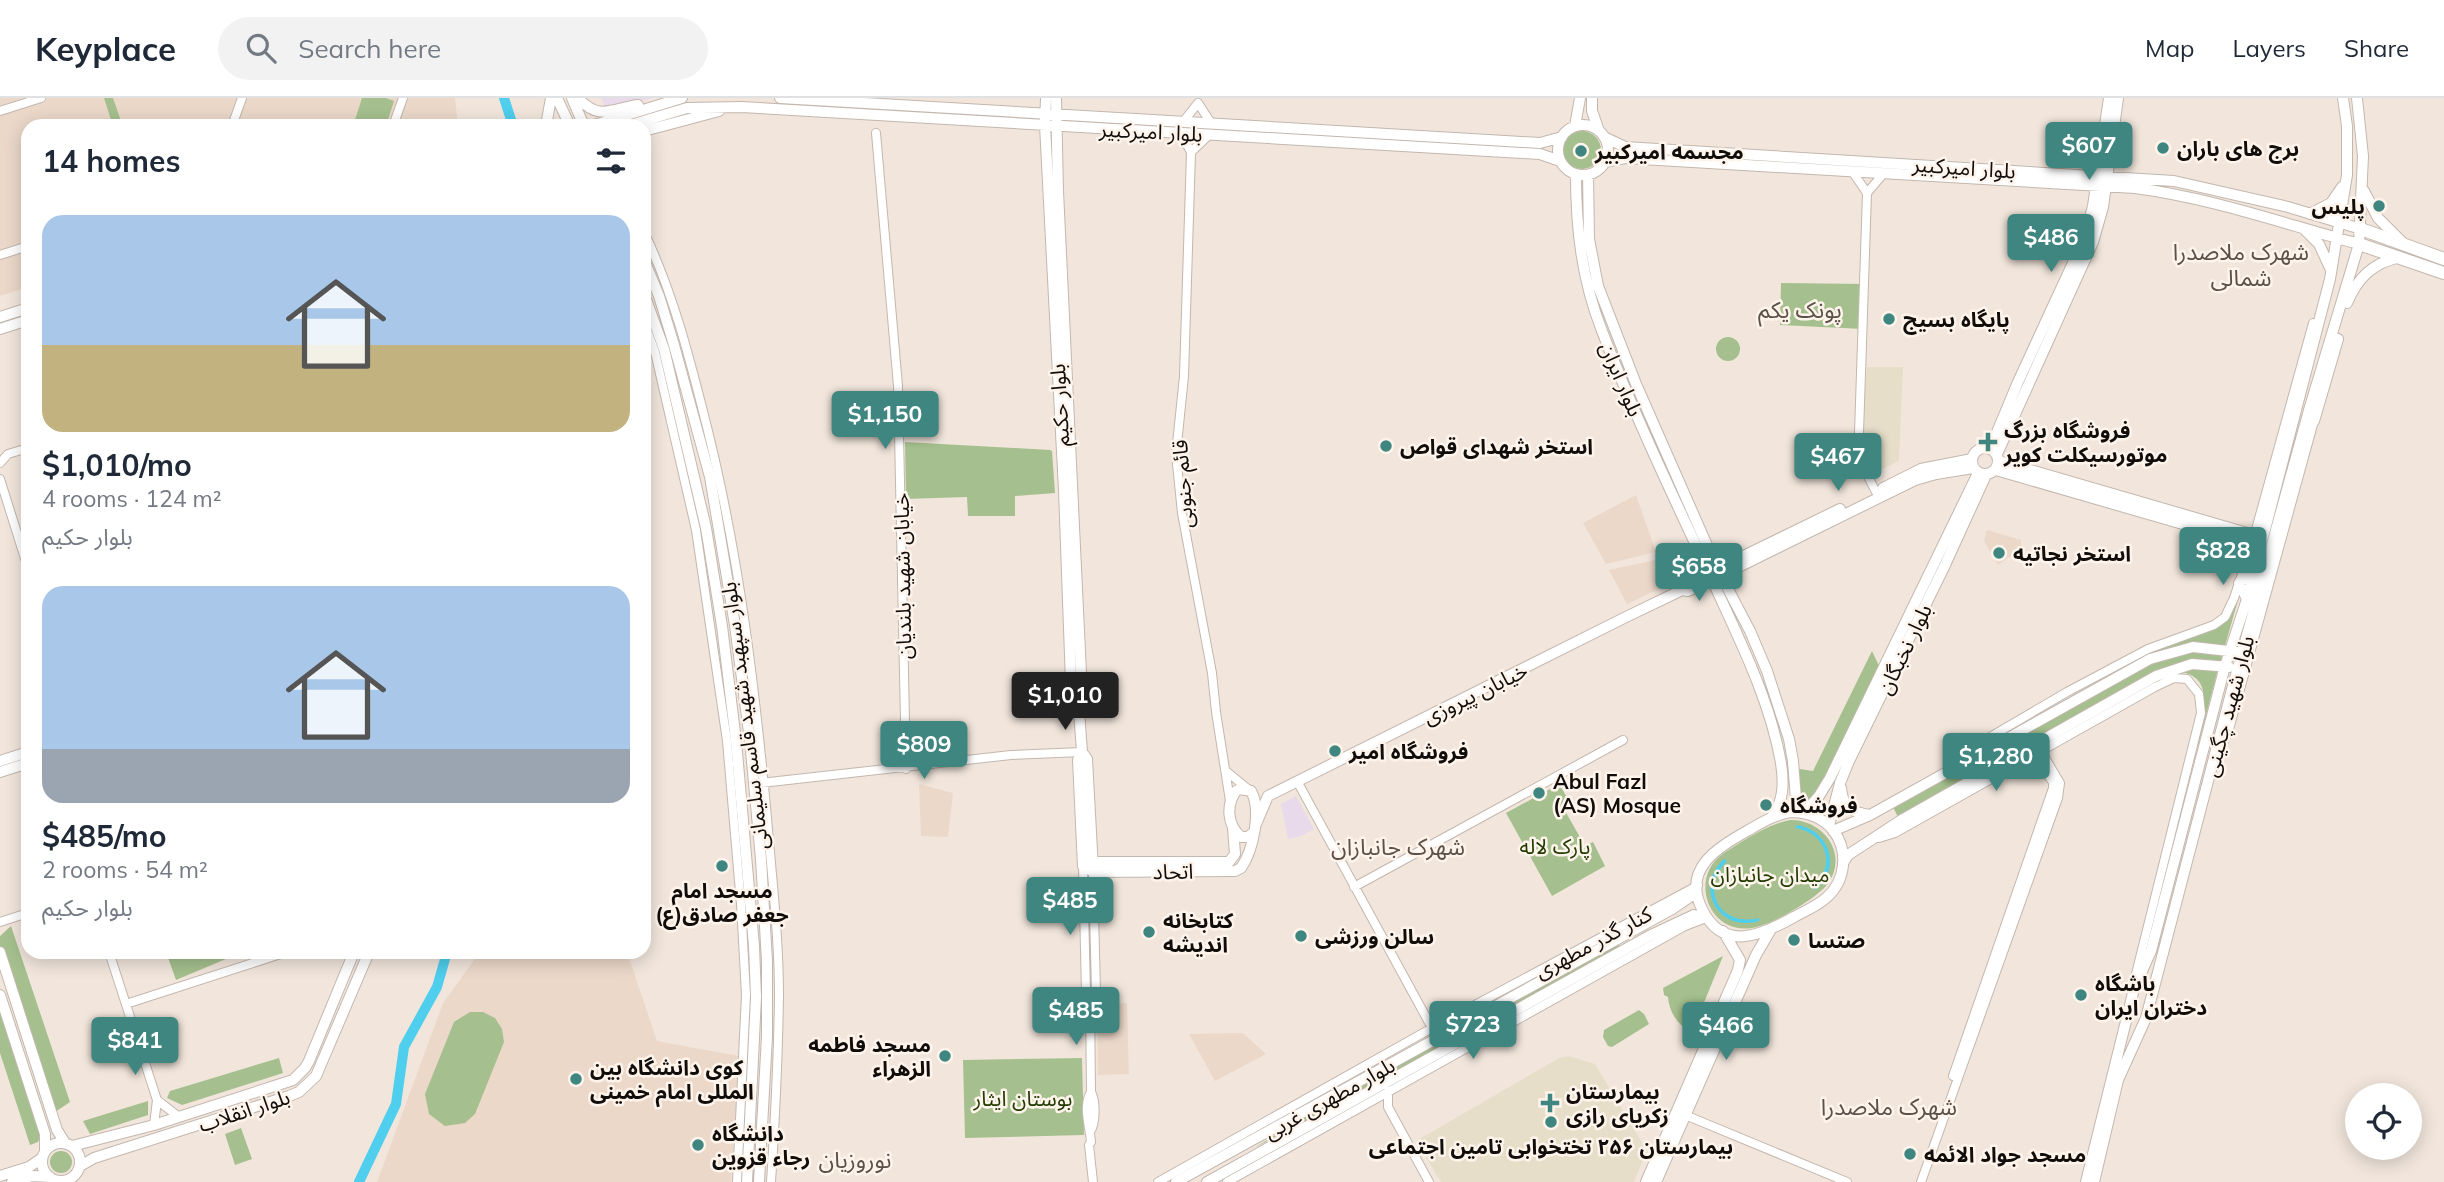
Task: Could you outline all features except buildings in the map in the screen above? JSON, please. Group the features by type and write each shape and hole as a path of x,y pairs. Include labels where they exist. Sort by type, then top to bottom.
{"highway":[{"path":"2361,229 2402,250 2442,265"},
{"path":"2358,244 2402,250"}],"main road":[{"path":"547,119 551,98"},
{"path":"557,98 567,119"},
{"path":"572,98 581,119"},
{"path":"578,98 587,107 598,112 682,98"},
{"name":"بلوار امیرکبیر","path":"780,98 1051,120"},
{"name":"بلوار حکیم","path":"1046,98 1051,120 1071,683 1079,710 1082,752 1087,759 1090,867"},
{"name":"بلوار حکیم","path":"1051,120 1056,98"},
{"path":"1575,127 1580,98"},
{"path":"1592,98 1592,111 1602,134 1608,154 1601,168 1588,175 1569,172 1560,161 1558,153 1562,137 1575,127 1591,127 1602,134"},
{"name":"بلوار نخبگان","path":"2102,181 2101,153 2109,98"},
{"name":"بلوار نخبگان","path":"1831,828 1840,783 1849,761 1945,565 2028,360 2098,207 2118,98"},
{"name":"بلوار شهید چگینی","path":"2086,1182 2134,989 2151,951 2331,277 2347,175 2347,125 2343,98"},
{"name":"بلوار شهید چگینی","path":"2094,1182 2118,1080 2146,1018 2237,670 2358,244 2361,229 2363,156 2357,98"},
{"path":"614,119 665,102"},
{"name":"بلوار امیرکبیر","path":"651,129 741,107"},
{"name":"بلوار امیرکبیر","path":"650,119 687,108 741,107 1051,120 1540,153 1560,161"},
{"name":"بلوار امیرکبیر","path":"1210,129 1540,142 1562,137"},
{"name":"بلوار امیرکبیر","path":"1602,134 1625,147 2102,181 2174,181 2361,229"},
{"path":"2101,153 2087,167 2070,178 2098,207 2112,197 2135,188"},
{"name":"بلوار امیرکبیر","path":"1605,162 1625,158 1884,173 2070,178"},
{"name":"بلوار ایران","path":"1576,175 1576,225 1580,252 1601,329 1715,574 1759,651 1782,716 1801,812"},
{"name":"بلوار ایران","path":"1588,175 1589,239 1598,286 1704,551"},
{"path":"2310,214 2331,203 2341,190 2347,175"},
{"name":"بلوار امیرکبیر","path":"2102,181 2183,196 2358,244"},
{"path":"2309,419 2352,292 2371,267 2402,250 2368,203 2362,185"},
{"path":"2303,228 2325,254 2331,277"},
{"name":"بلوار سپهبد شهید قاسم سلیمانی","path":"651,279 667,321 710,477 759,784 759,842 767,961 766,1160 759,1182"},
{"path":"0,317 21,310"},
{"name":"بلوار سپهبد شهید قاسم سلیمانی","path":"651,313 664,349 706,528 713,604 745,842 744,884 756,997 747,1182"},
{"path":"667,321 681,326"},
{"path":"0,329 21,322"},
{"path":"683,379 693,369"},
{"path":"1715,574 1734,560 1921,469 1986,463 2248,538"},
{"name":"بلوار نخبگان","path":"1801,812 1819,796 1830,778 1986,463"},
{"path":"692,467 700,468 707,464"},
{"path":"1715,574 1915,480 1958,466"},
{"path":"695,482 702,476 710,477"},
{"path":"1695,579 1704,551 1734,560"},
{"path":"2247,599 2239,583 2255,568"},
{"name":"بلوار ایران","path":"1715,574 1721,599 1751,666 1781,762 1781,802 1771,818"},
{"name":"خیابان پیروزی","path":"1685,591 1684,585 1715,574"},
{"name":"خیابان پیروزی","path":"1268,796 1715,574"},
{"path":"1685,591 1705,592 1721,599"},
{"path":"1831,828 1870,815 2138,664 2165,653 2193,647 2243,653"},
{"path":"1843,863 1848,855 1903,819 2156,676 2186,665 2225,666 2237,670"},
{"path":"0,761 21,754"},
{"path":"0,772 21,765"},
{"path":"1840,783 1842,798 1847,808 1853,813 1870,815"},
{"path":"1240,789 1268,796 1254,828 1248,837 1241,837 1233,828 1230,801 1236,791 1240,789"},
{"path":"1250,791 1255,802 1254,828"},
{"path":"1894,802 1894,813 1903,819"},
{"path":"1723,931 1743,937 1757,936 1824,900 1838,884 1843,863 1842,850 1831,828 1818,817 1801,812 1783,813 1711,854 1700,871 1697,885 1700,906 1707,918 1723,931 1740,960"},
{"name":"اتحاد","path":"1090,867 1229,862 1235,854 1233,828"},
{"name":"اتحاد","path":"1090,867 1235,871 1244,865 1254,828"},
{"path":"745,842 753,845 759,842"},
{"path":"746,862 752,857 761,859"},
{"name":"بلوار مطهری غربی","path":"1176,1182 1659,916 1691,896 1697,885"},
{"name":"بلوار مطهری غربی","path":"1208,1182 1665,928 1694,915 1707,918"},
{"path":"1659,916 1665,921 1665,928"},
{"path":"1656,1182 1756,955 1770,930"},
{"path":"1646,1182 1738,971 1740,960 1746,951 1752,951 1756,955"},
{"path":"0,952 57,1130 80,1158 78,1173 71,1178 55,1180 32,1176 12,1182"},
{"name":"بلوار انقلاب","path":"69,1144 155,1125 284,1083 300,1075 309,1060 350,959"},
{"name":"بلوار انقلاب","path":"78,1173 94,1158 289,1096 309,1085 321,1066 366,959"},
{"path":"0,995 45,1134 45,1172 55,1180"},
{"path":"197,1111 201,1124"},
{"path":"1250,1141 1250,1150 1257,1154"},
{"path":"0,1176 29,1167 58,1143 69,1144"},
{"path":"1231,1152 1237,1155 1239,1164"}],"street":[{"path":"0,111 41,98"},
{"path":"234,119 242,98"},
{"path":"396,119 403,98"},
{"path":"1198,101 1210,129 1191,152 1181,127 1198,101"},
{"name":"خیابان شهید بلندیان","path":"876,132 898,386 906,769"},
{"name":"قائم جنوبی","path":"1191,152 1183,384 1176,454 1182,513 1212,673 1230,801"},
{"path":"1852,171 1867,193 1859,433 1863,467 1876,492"},
{"path":"1867,193 1884,173"},
{"path":"0,255 21,248"},
{"path":"651,248 670,292 693,369 729,518 744,624 778,944 778,1030 773,1144 766,1160 771,1182"},
{"path":"1957,766 1973,747 2067,692 2148,649 2214,625 2225,617 2239,583 2248,538 2321,294 2331,277"},
{"path":"651,343 713,604"},
{"path":"2213,763 2228,733 2309,419"},
{"path":"1,461 8,454 21,450"},
{"path":"0,479 21,546"},
{"path":"1866,843 1895,833 2169,679 2183,678 2193,684 2198,692 2201,713 2134,989"},
{"path":"2112,711 2131,690 2146,692"},
{"path":"2043,706 2062,707 2067,692"},
{"path":"1354,887 1623,740"},
{"path":"759,784 1011,755 1082,752"},
{"path":"1919,1182 2053,788 2053,782 2038,753"},
{"path":"1962,786 2014,766"},
{"path":"734,771 744,884 746,995 737,1182"},
{"path":"1226,771 1250,791"},
{"path":"1297,781 1432,1028"},
{"name":"بلوار حکیم","path":"1090,867 1086,993 1090,1001 1091,1093 1087,1097 1088,1127 1094,1157 1093,1182"},
{"name":"کنار گذر مطهری","path":"1158,1182 1432,1028 1697,885"},
{"path":"0,922 21,915"},
{"name":"کنار گذر مطهری","path":"1227,1182 1685,926 1707,918"},
{"path":"767,961 778,944"},
{"path":"111,959 157,1100 155,1125"},
{"path":"126,1004 256,959"},
{"path":"1473,1006 1488,1010 1492,996"},
{"path":"777,1046 766,1037 778,1030"},
{"path":"1395,1077 1387,1093 1388,1107 1429,1182"},
{"path":"1307,1098 1324,1100 1328,1086"},
{"path":"1376,1099 1388,1107"},
{"path":"157,1100 179,1117"},
{"path":"1322,1129 1328,1115 1343,1117"},
{"path":"1685,1115 1847,1182"}],"shaded area":[{"path":"0,98 455,98 457,119 21,119 21,289 0,296"},
{"path":"601,98 652,98 609,109"},
{"path":"1867,367 1903,367 1899,461 1871,474 1862,449"},
{"path":"1636,495 1656,552 1606,564 1583,523"},
{"path":"1987,530 2021,540 2021,549 1998,565 1984,541"},
{"path":"1679,555 1690,574 1627,604 1609,570"},
{"path":"919,784 953,793 948,837 921,836"},
{"path":"1296,796 1314,829 1288,839 1281,804"},
{"name":"کوی دانشگاه بین المللی امام خمینی","path":"475,959 629,959 657,1041 739,1056 731,1182 377,1182 443,1003"},
{"path":"1127,1003 1129,1074 1098,1075 1097,1004"},
{"path":"1243,1033 1266,1054 1215,1081 1189,1034"},
{"name":"بیمارستان زکریای رازی","path":"1569,1056 1595,1064 1647,1151 1634,1182 1441,1182 1416,1141 1559,1058"}],"green space":[{"path":"104,98 113,98 120,119 111,119"},
{"path":"362,98 386,98 394,101 388,119 355,119"},
{"path":"1582,131 1595,137 1601,150 1595,163 1582,169 1569,163 1563,150 1569,137"},
{"path":"1781,283 1864,284 1863,329 1780,325"},
{"path":"1728,337 1737,340 1740,349 1737,358 1728,361 1719,358 1716,349 1719,340"},
{"path":"905,442 1050,450 1055,493 1015,496 1015,516 968,516 967,497 906,499"},
{"path":"2238,593 2225,646 2154,653 2136,659 2225,622 2231,614"},
{"path":"2181,649 2223,656 2221,661 2186,665 1898,817 1893,807 2138,664"},
{"path":"1872,651 1880,668 1835,761 1825,779 1806,802 1801,795 1798,770 1813,771"},
{"path":"2195,667 2218,669 2198,746 2203,693 2201,684 2194,677 2182,672"},
{"name":"پارک لاله","path":"1559,784 1571,804 1564,809 1585,846 1593,842 1605,866 1552,896 1506,813"},
{"name":"میدان جانبازان","path":"1791,820 1803,821 1813,826 1829,840 1836,860 1829,882 1805,903 1760,926 1737,928 1724,923 1714,914 1705,889 1713,863 1756,833"},
{"path":"11,926 70,1102 52,1114 0,952 0,936"},
{"path":"1620,945 1614,951 1304,1124 1254,1148 1300,1117 1613,946"},
{"path":"1723,956 1692,1032 1675,1018 1663,988"},
{"path":"168,959 226,959 176,980"},
{"path":"0,995 43,1129 38,1142 30,1145 0,1053"},
{"path":"1639,1010 1649,1024 1612,1047 1608,1046 1603,1037 1604,1030"},
{"path":"470,1012 483,1012 495,1018 502,1029 504,1042 475,1114 465,1123 445,1126 429,1114 425,1094 454,1022"},
{"path":"279,1058 283,1073 182,1105 167,1098 170,1091"},
{"name":"بوستان ایثار","path":"1082,1058 1084,1135 965,1138 963,1060"},
{"path":"148,1101 148,1115 90,1134 83,1121"},
{"path":"241,1128 252,1159 235,1165 225,1134"},
{"path":"57,1151 65,1151 72,1158 72,1166 65,1173 57,1173 50,1166 50,1158"}],"water":[{"path":"1797,825 1817,834 1828,851 1828,871 1824,881 1815,890 1814,887 1825,869 1825,851 1815,836 1795,828"},
{"path":"1724,859 1727,861 1715,883 1718,904 1724,912 1734,917 1745,920 1759,918 1759,921 1745,923 1732,920 1722,914 1715,905 1711,895 1711,883 1715,870"}],"waterway":[{"path":"504,98 511,119"},
{"path":"359,1182 396,1104 404,1047 437,987 445,959"}],"place":[{"name":"برج های باران","path":"2163,148"},
{"name":"مجسمه امیرکبیر","path":"1581,151"},
{"name":"پلیس","path":"2379,206"},
{"name":"پایگاه بسیج","path":"1889,319"},
{"name":"فروشگاه بزرگ موتورسیکلت کویر","path":"1988,442"},
{"name":"استخر شهدای قواص","path":"1386,446"},
{"name":"استخر نجاتیه","path":"1999,553"},
{"name":"فروشگاه امیر","path":"1335,751"},
{"name":"Abul Fazl (AS) Mosque","path":"1539,793"},
{"name":"فروشگاه","path":"1766,805"},
{"name":"مسجد امام جعفر صادق(ع)","path":"722,866"},
{"name":"کتابخانه اندیشه","path":"1149,932"},
{"name":"سالن ورزشی","path":"1301,936"},
{"name":"صتسا","path":"1794,940"},
{"name":"باشگاه دختران ایران","path":"2081,995"},
{"name":"مسجد فاطمه الزهراء","path":"945,1056"},
{"name":"کوی دانشگاه بین المللی امام خمینی","path":"576,1079"},
{"name":"بیمارستان زکریای رازی","path":"1550,1103"},
{"name":"بیمارستان ۲۵۶ تختخوابی تامین اجتماعی","path":"1551,1122"},
{"name":"دانشگاه رجاء قزوین","path":"698,1145"},
{"name":"مسجد جواد الائمه","path":"1910,1154"}],"district":[{"name":"شهرک ملاصدرا شمالی","path":"2241,264"},
{"name":"پونک یکم","path":"1800,309"},
{"name":"شهرک جانبازان","path":"1398,846"},
{"name":"شهرک ملاصدرا","path":"1889,1106"},
{"name":"نوروزیان","path":"855,1159"}]}
